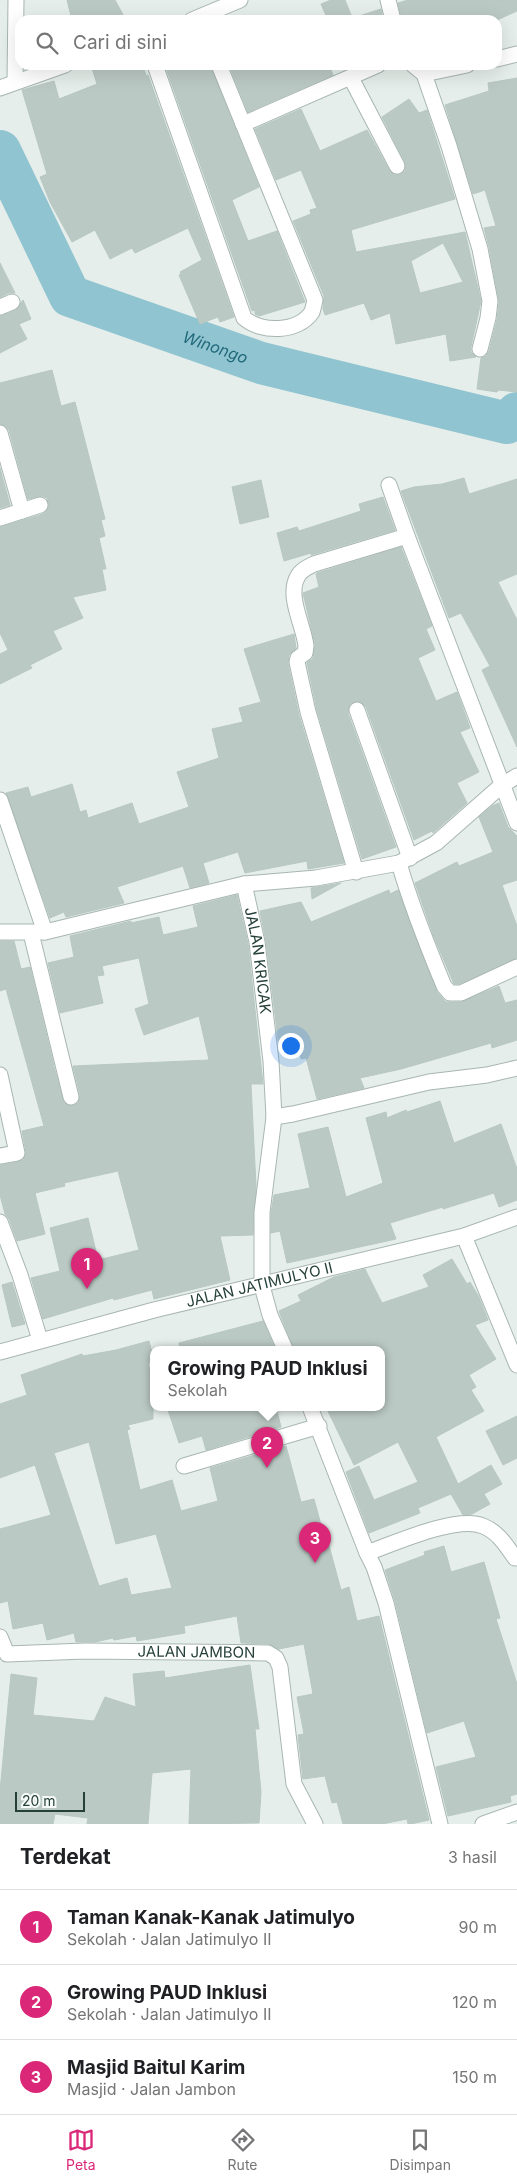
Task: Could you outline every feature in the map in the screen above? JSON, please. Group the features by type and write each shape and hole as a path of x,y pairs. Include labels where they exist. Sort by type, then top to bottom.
{"street":[{"path":"16,0 6,85 50,70"},
{"path":"206,15 240,0"},
{"path":"388,0 392,15"},
{"path":"502,57 517,54"},
{"path":"157,70 214,230 240,311 244,318 252,325 264,329 277,329 299,323 312,312 315,300 221,70"},
{"path":"243,124 368,70"},
{"path":"418,70 452,156 487,279 490,301 488,318 480,349"},
{"path":"351,78 397,166"},
{"path":"0,433 22,511"},
{"path":"389,484 407,536 517,823"},
{"path":"0,518 40,505"},
{"path":"356,872 308,712 297,662 298,658 305,653 306,646 294,597 295,583 303,570 314,564 407,536"},
{"path":"357,710 405,860 409,898 444,986 450,993 462,993 517,967"},
{"path":"0,932 38,932 244,884 356,872 405,860 436,843 502,785 517,776"},
{"path":"0,800 38,932 72,1097"},
{"name":"JALAN KRICAK","path":"244,884 257,942 271,1061 274,1117 262,1212 262,1286 270,1315 284,1346"},
{"path":"274,1117 429,1082 517,1068"},
{"path":"0,1076 17,1153 0,1156"},
{"name":"JALAN JATIMULYO II","path":"0,1352 154,1310 262,1286 464,1236 517,1217"},
{"path":"0,1222 20,1275 40,1340"},
{"path":"464,1236 517,1365"},
{"path":"312,1411 374,1567 386,1603 440,1824"},
{"path":"184,1466 319,1426"},
{"path":"367,1553 441,1527 468,1523 482,1526 500,1537 516,1561"},
{"name":"JALAN JAMBON","path":"0,1637 3,1655 86,1652 268,1653 276,1658 280,1667 294,1784 315,1824"},
{"path":"482,1824 517,1812"}],"building":[{"path":"67,0 115,0 123,15 71,15"},
{"path":"331,0 345,0 351,15 326,15 321,4"},
{"path":"408,0 517,0 517,11 502,18 502,15 401,15 398,3"},
{"path":"381,9 382,15 362,15"},
{"path":"93,70 144,70 146,76 148,75 234,317 220,322 218,317 200,324 179,275 181,274 180,272 202,260 188,228 135,253 132,248 110,259 95,230 72,242 50,202 40,177 47,174 22,90 54,81 59,99 97,84"},
{"path":"167,70 212,70 259,187 232,200 248,241 277,231 305,302 259,316 255,314 255,310 252,311"},
{"path":"231,70 331,70 333,75 248,112"},
{"path":"517,78 517,392 498,390 497,392 477,389 481,358 486,356 489,351 497,320 499,302 484,228 496,226 485,190 473,194 445,105 489,91 488,83"},
{"path":"409,99 419,113 427,110 455,199 351,230 356,252 465,232 481,301 471,347 471,352 476,357 450,361 446,334 396,344 390,313 371,320 364,303 325,315 323,309 324,296 293,221 311,214 310,210 317,208 301,170 276,180 255,129 301,109 320,151 367,130 389,170 397,175 405,171 405,162 382,117","holes":["443,243 463,282 420,293 411,261"]},
{"path":"0,263 15,293 9,293 0,297"},
{"path":"23,300 31,319 19,324 27,339 0,353 0,316 16,310"},
{"path":"52,370 61,406 75,402 105,519 101,520 105,536 99,538 106,569 102,569 106,590 73,597 83,618 53,631 62,649 30,665 32,668 0,684 0,654 8,650 0,633 0,527 43,514 49,506 47,498 42,496 28,499 9,430 6,426 0,424 0,383"},
{"path":"0,468 10,505 0,508"},
{"path":"464,478 469,494 517,479 517,574 498,582 517,620 517,747 482,670 490,666 461,613 449,618 401,491"},
{"path":"261,480 269,517 240,524 232,487"},
{"path":"383,497 395,530 284,561 277,533 297,527 299,531 361,511 359,504"},
{"path":"401,547 432,626 426,629 435,650 418,658 436,701 457,692 470,728 460,732 479,772 457,783 467,803 433,833 432,831 414,840 366,707 359,701 350,704 348,713 396,847 362,859 317,710 307,663 313,658 315,644 303,593 319,587 317,573"},
{"path":"294,634 296,648 289,655 288,664 299,715 344,863 308,869 307,861 245,873 238,852 203,863 209,883 190,888 183,866 117,887 124,903 66,917 64,912 50,918 6,793 28,787 31,797 72,784 80,812 86,810 88,818 132,803 139,824 189,807 177,772 219,758 212,729 243,722 239,708 261,702 244,649"},
{"path":"499,803 508,827 517,836 517,880 502,885 517,926 517,958 459,984 454,984 434,937 415,883 457,862 459,866 493,852 479,817 492,806"},
{"path":"341,883 312,899 311,888"},
{"path":"389,890 390,894 398,890 437,992 446,1002 461,1002 499,986 505,1003 517,1000 517,1040 492,1048 491,1043 401,1069 360,1078 364,1088 317,1099 306,1058 301,1059 297,1043 279,1047 266,941 260,911 301,902 311,922"},
{"path":"237,895 248,944 263,1084 251,1084 256,1186 253,1235 220,1236 230,1280 154,1299 152,1290 114,1300 113,1298 43,1319 31,1278 60,1271 50,1228 88,1218 98,1260 139,1250 118,1171 64,1183 65,1186 35,1193 45,1234 17,1241 9,1219 5,1214 0,1195 0,1165 23,1160 26,1152 22,1131 44,1126 6,989 0,991 0,941 14,941 21,969 30,967 54,1066 51,1067 54,1067 64,1103 73,1106 78,1103 80,1095 73,1066 209,1060 199,1016 144,1035 135,1009 149,1004 139,958 102,966 104,975 97,976 103,1003 60,1013 48,963 74,957 70,936 131,921 131,923 159,917 163,935 198,927 193,906"},
{"path":"440,1101 454,1143 501,1124 517,1169 517,1200 499,1207 494,1193 390,1223 396,1239 287,1263 280,1231 271,1233 271,1213 274,1195 310,1188 298,1134 328,1127 346,1197 383,1183 366,1118 386,1112 387,1118 406,1110 407,1112"},
{"path":"452,1259 467,1284 470,1282 479,1297 488,1320 475,1325 496,1359 469,1375 476,1387 471,1390 484,1411 436,1437 458,1484 491,1465 502,1484 484,1494 490,1504 472,1514 463,1515 451,1494 418,1508 420,1513 369,1533 346,1472 359,1466 374,1500 418,1482 398,1442 354,1465 328,1411 385,1411 385,1346 293,1346 279,1311 301,1301 298,1295 334,1277 365,1269 382,1303 429,1287 423,1275"},
{"path":"12,1282 25,1324 12,1327 2,1285"},
{"path":"263,1321 274,1346 180,1346 179,1343"},
{"path":"149,1341 150,1411 153,1411 153,1419 128,1425 130,1429 127,1430 140,1490 172,1480 181,1511 218,1501 210,1468 286,1446 301,1502 314,1499 341,1590 349,1587 357,1621 379,1616 429,1820 411,1824 408,1824 407,1819 382,1824 343,1824 337,1802 332,1803 325,1776 303,1779 298,1735 304,1734 297,1697 313,1694 304,1644 279,1649 268,1644 241,1643 237,1616 184,1626 185,1633 137,1641 136,1636 95,1642 76,1642 74,1633 47,1640 43,1623 13,1629 8,1601 0,1603 0,1529 51,1515 35,1465 0,1478 0,1404 27,1395 21,1375 82,1354 83,1356","holes":["89,1442 116,1544 156,1534 172,1588 131,1595 127,1578 99,1586 54,1453"]},
{"path":"168,1411 277,1411 281,1427 206,1450 202,1436 179,1443"},
{"path":"517,1416 517,1458 503,1465 486,1431"},
{"path":"444,1546 451,1572 484,1562 500,1618 496,1619 517,1684 517,1794 510,1796 511,1802 448,1816 436,1767 476,1757 464,1721 427,1733 395,1601 385,1570 425,1555 424,1552"},
{"path":"250,1665 259,1729 255,1729 261,1792 259,1823 189,1824 191,1769 152,1773 148,1824 87,1824 88,1818 55,1814 53,1824 0,1824 0,1791 11,1674 37,1678 33,1715 94,1721 105,1697 136,1707 133,1674 164,1671 165,1678"}],"waterway":[{"name":"Winongo","path":"0,151 70,296 261,363 507,423 517,413"}],"place":[{"name":"Taman Kanak-Kanak Jatimulyo","path":"87,1289"},
{"name":"Growing PAUD Inklusi","path":"267,1468"},
{"name":"Masjid Baitul Karim","path":"315,1563"}]}
